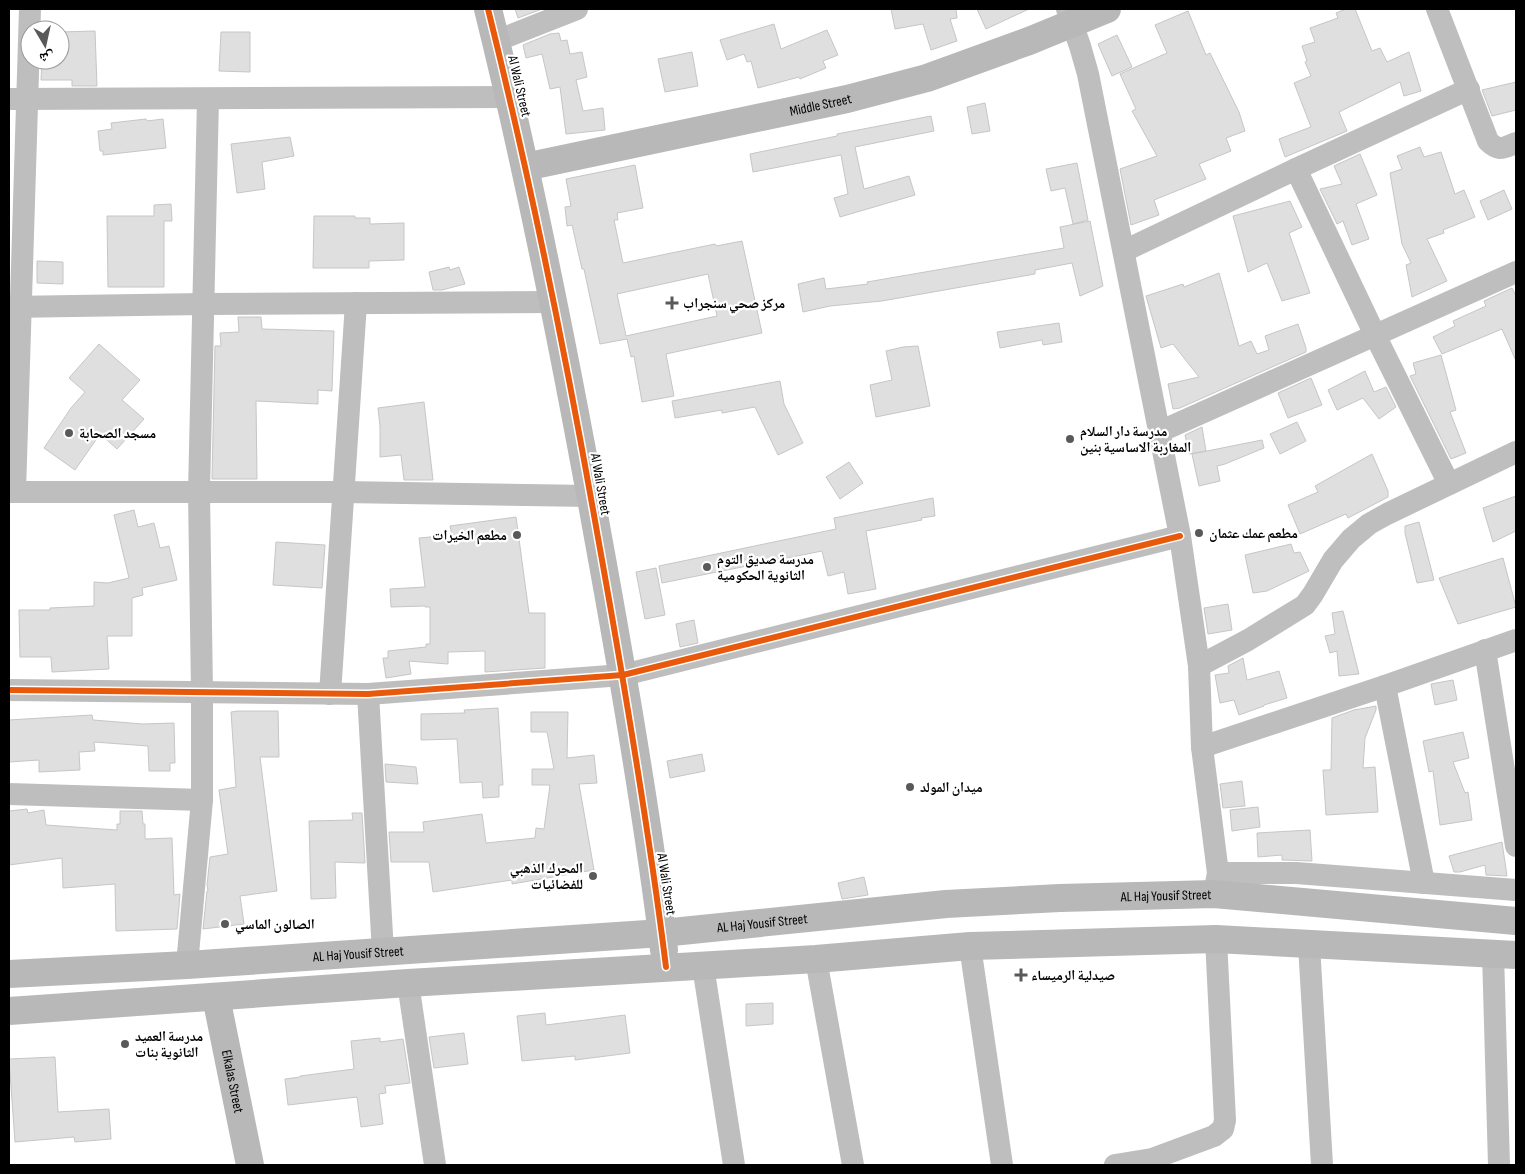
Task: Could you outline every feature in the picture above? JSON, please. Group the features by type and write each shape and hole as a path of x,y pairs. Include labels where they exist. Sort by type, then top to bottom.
{"main road":[{"name":"Al Wali Street","path":"488,9 526,167 555,302 623,675 666,967"},
{"name":"Middle Street","path":"526,167 847,99 927,78 1070,16 1107,9"},
{"name":"AL Haj Yousif Street","path":"9,974 187,965 662,933 946,904 1060,898 1216,883 1511,913"},
{"path":"9,1011 408,983 816,959 970,946 1216,939 1505,954"},
{"name":"Elkalas Street","path":"216,997 250,1165"}],"street":[{"path":"30,9 19,99 12,492 343,492 591,496"},
{"path":"496,41 577,9"},
{"path":"1437,9 1488,141 1495,148 1501,149 1516,143"},
{"path":"1070,16 1088,74 1180,536 1199,666 1202,747 1216,883 1296,873 1516,890"},
{"path":"1124,251 1296,169 1469,90"},
{"path":"19,99 509,97"},
{"path":"187,965 202,800 199,493 208,99"},
{"path":"1296,169 1449,484"},
{"path":"1158,432 1516,272"},
{"path":"14,307 555,302"},
{"path":"330,694 356,303"},
{"path":"1199,666 1248,640 1305,605 1333,560 1351,539 1369,524 1516,452"},
{"path":"9,690 368,694 623,675 1180,536"},
{"path":"1202,747 1516,640"},
{"path":"1485,650 1516,846"},
{"path":"1385,686 1424,883"},
{"path":"368,694 383,952"},
{"path":"9,794 202,800"},
{"path":"1115,1165 1152,1162 1214,1136 1223,1129 1225,1120 1216,939"},
{"path":"1309,945 1322,1165"},
{"path":"970,946 1002,1165"},
{"path":"1498,1165 1505,954"},
{"path":"816,959 853,1165"},
{"path":"703,966 734,1165"},
{"path":"408,983 435,1165"}],"building":[{"path":"515,9 542,9 518,18"},
{"path":"891,9 956,9 957,18 950,19 957,41 931,50 923,24 895,29"},
{"path":"977,9 1029,9 986,29"},
{"path":"1346,9 1355,9 1372,51 1380,48 1387,62 1409,52 1421,91 1404,96 1400,82 1339,112 1347,131 1285,157 1279,139 1311,127 1294,83 1311,76 1305,62 1307,61 1302,46 1315,42 1310,28 1338,18 1336,13"},
{"path":"1188,11 1206,55 1210,53 1239,112 1245,131 1226,138 1231,151 1199,164 1206,179 1154,200 1159,215 1131,225 1120,169 1157,156 1132,111 1136,109 1120,74 1167,53 1155,25"},
{"path":"774,24 781,49 827,30 838,55 823,61 826,68 800,79 799,77 758,88 751,61 747,62 744,54 727,60 720,40"},
{"path":"95,31 97,86 72,86 72,80 41,80 42,70 70,70 70,32"},
{"path":"221,32 250,32 250,72 219,71"},
{"path":"559,33 561,41 567,40 570,54 582,52 587,77 576,80 583,111 603,108 605,130 566,134 560,87 550,89 542,54 526,58 523,45 550,34"},
{"path":"1117,35 1132,67 1112,76 1098,44"},
{"path":"692,52 698,86 665,92 658,59"},
{"path":"1516,82 1516,110 1492,116 1482,90"},
{"path":"985,103 990,131 972,134 967,107"},
{"path":"931,116 934,131 855,147 864,189 909,176 915,195 840,217 834,198 848,194 841,155 753,172 750,154 837,136 837,134"},
{"path":"146,119 147,121 163,119 166,148 103,155 103,151 100,151 98,131 112,129 111,123"},
{"path":"290,137 294,156 262,162 265,189 237,193 231,144"},
{"path":"1420,147 1424,157 1441,152 1455,194 1464,190 1475,217 1443,230 1444,233 1427,239 1447,281 1412,297 1406,265 1411,263 1402,244 1390,173 1402,169 1397,156"},
{"path":"1360,154 1377,195 1356,204 1369,239 1352,245 1343,221 1337,224 1320,189 1342,184 1334,166"},
{"path":"1077,163 1088,220 1073,224 1065,188 1051,191 1046,169"},
{"path":"635,165 643,208 617,213 618,220 614,220 623,263 715,244 716,246 742,241 762,333 666,354 674,396 642,402 634,356 631,357 627,339 600,344 584,269 582,269 572,225 567,226 565,207 571,206 566,179","holes":["708,274 717,316 626,336 617,294"]},
{"path":"1504,190 1512,209 1488,220 1480,201"},
{"path":"1290,201 1302,227 1289,233 1310,293 1282,301 1267,263 1248,272 1233,216"},
{"path":"171,204 172,221 164,221 164,287 108,287 107,216 154,216 154,205"},
{"path":"314,216 370,218 370,224 404,223 404,260 369,261 369,268 313,268"},
{"path":"1090,221 1103,286 1080,296 1072,263 1035,270 1035,274 882,301 830,306 803,312 798,284 824,278 826,289 868,284 867,282 1064,248 1060,227"},
{"path":"37,261 63,262 63,284 37,283"},
{"path":"449,267 450,270 459,267 465,284 442,290 433,290 429,272"},
{"path":"1219,273 1239,346 1251,341 1257,354 1269,350 1265,336 1298,324 1306,352 1180,408 1173,409 1168,384 1199,377 1173,344 1161,348 1146,296 1183,284 1184,287"},
{"path":"1512,288 1516,296 1516,361 1502,329 1442,354 1433,337 1455,326 1453,321 1486,306 1484,301"},
{"path":"238,317 261,317 262,329 334,331 332,391 318,390 318,404 256,401 257,479 212,479 215,346 221,346 220,333 239,332"},
{"path":"1059,323 1062,342 1043,345 1042,340 1000,348 997,332"},
{"path":"99,344 140,380 122,400 144,419 117,449 100,434 75,470 44,448 71,408 85,392 69,378"},
{"path":"918,346 930,406 876,417 870,385 892,380 886,351"},
{"path":"1441,355 1456,410 1450,412 1466,453 1451,459 1410,376 1416,374 1413,363"},
{"path":"1365,371 1374,392 1386,387 1396,407 1379,419 1363,398 1337,410 1328,390"},
{"path":"1311,378 1322,405 1288,418 1278,393"},
{"path":"780,381 784,404 803,443 778,455 755,407 722,413 722,410 675,418 672,401"},
{"path":"424,402 433,480 404,480 401,455 380,457 378,408"},
{"path":"1297,422 1306,441 1280,454 1270,434"},
{"path":"1202,427 1206,451 1189,454 1185,435"},
{"path":"1262,440 1264,448 1217,466 1220,481 1199,486 1192,454"},
{"path":"1372,454 1388,491 1388,497 1348,518 1346,514 1300,534 1288,505 1318,492 1315,486"},
{"path":"849,462 863,483 840,499 826,477"},
{"path":"1516,496 1516,531 1493,542 1483,508"},
{"path":"933,498 935,516 866,531 876,589 848,594 844,572 828,576 822,551 662,583 659,566 836,529 834,518"},
{"path":"134,510 138,527 154,523 160,548 169,546 177,580 142,588 143,595 132,598 132,636 107,636 109,669 52,672 51,657 20,657 19,610 50,610 50,608 94,606 94,582 108,583 129,578 114,515"},
{"path":"516,517 529,613 545,613 545,668 485,672 485,651 448,652 448,664 409,661 411,674 386,678 383,658 388,658 388,651 426,647 426,644 430,644 430,607 391,607 390,589 425,587 419,538 452,535 450,526"},
{"path":"1419,522 1434,580 1417,583 1405,526"},
{"path":"276,542 325,545 322,588 273,585"},
{"path":"1291,544 1294,553 1300,552 1309,571 1267,591 1253,593 1245,555"},
{"path":"1503,558 1516,607 1458,624 1439,578"},
{"path":"656,568 665,615 645,619 636,572"},
{"path":"1228,604 1232,630 1208,634 1204,608"},
{"path":"1343,611 1359,674 1339,676 1337,651 1330,653 1325,636 1335,634 1332,613"},
{"path":"694,620 698,643 680,647 676,624"},
{"path":"1243,658 1247,680 1279,671 1287,698 1239,715 1234,700 1220,703 1215,675 1229,673 1228,666"},
{"path":"1453,680 1457,700 1435,705 1431,684"},
{"path":"1376,706 1365,738 1363,768 1375,767 1378,812 1326,815 1323,770 1331,770 1332,718 1354,710"},
{"path":"498,708 503,785 499,785 499,797 483,798 482,782 460,783 457,739 421,740 421,714 465,713 464,710"},
{"path":"278,711 279,757 260,757 277,891 240,896 244,924 203,929 210,857 228,854 219,790 236,787 231,712"},
{"path":"531,712 568,712 567,758 594,755 597,783 579,784 594,870 512,884 512,880 433,892 429,862 391,862 389,832 424,832 423,822 482,814 486,843 535,838 536,828 544,829 550,785 532,785 532,769 554,769 547,732 531,732"},
{"path":"92,715 93,720 143,724 174,723 175,763 170,763 170,771 149,771 148,746 94,742 95,751 79,752 80,770 39,772 39,760 9,762 9,720"},
{"path":"1463,732 1469,758 1453,762 1465,793 1468,792 1472,820 1440,825 1433,771 1429,772 1423,741"},
{"path":"702,754 705,771 670,778 667,761"},
{"path":"385,764 416,767 418,784 386,782"},
{"path":"1242,781 1245,806 1223,808 1220,784"},
{"path":"1258,807 1260,827 1232,831 1230,810"},
{"path":"27,809 28,813 44,810 46,825 117,830 117,824 120,824 120,811 142,811 143,824 145,824 145,839 172,838 174,895 180,894 177,929 116,931 115,884 63,888 62,858 9,865 9,811"},
{"path":"352,813 362,813 365,863 335,862 336,898 311,899 309,821 353,820"},
{"path":"1310,830 1312,861 1282,860 1282,855 1258,857 1257,833"},
{"path":"1502,842 1507,876 1486,875 1485,865 1454,872 1449,856"},
{"path":"864,877 868,895 842,899 838,883"},
{"path":"773,1003 773,1024 746,1026 746,1004"},
{"path":"545,1013 546,1025 625,1015 630,1053 575,1060 575,1056 522,1061 517,1016"},
{"path":"464,1033 468,1064 434,1068 429,1037"},
{"path":"380,1038 380,1042 403,1039 410,1083 385,1086 386,1093 379,1094 383,1124 361,1127 357,1097 288,1105 285,1079 354,1069 351,1041"},
{"path":"55,1057 58,1112 109,1109 111,1139 75,1142 74,1137 15,1142 9,1059"}],"cycle path":[{"path":"488,9 533,204 585,466 634,749 666,967"},
{"path":"9,690 368,694 623,675 1180,536"}],"place":[{"name":"مركز صحي سنجراب","path":"672,303"},
{"name":"مسجد الصحابة","path":"69,433"},
{"name":"مدرسة دار السلام المغاربة الاساسية بنين","path":"1070,439"},
{"name":"مطعم عمك عثمان","path":"1199,533"},
{"name":"مطعم الخيرات","path":"517,535"},
{"name":"مدرسة صديق التوم الثانوية الحكومية","path":"707,567"},
{"name":"ميدان المولد","path":"910,787"},
{"name":"المحرك الذهبي للفضائيات","path":"593,876"},
{"name":"الصالون الماسي","path":"225,924"},
{"name":"صيدلية الرميساء","path":"1021,975"},
{"name":"مدرسة العميد الثانوية بنات","path":"125,1044"}]}
